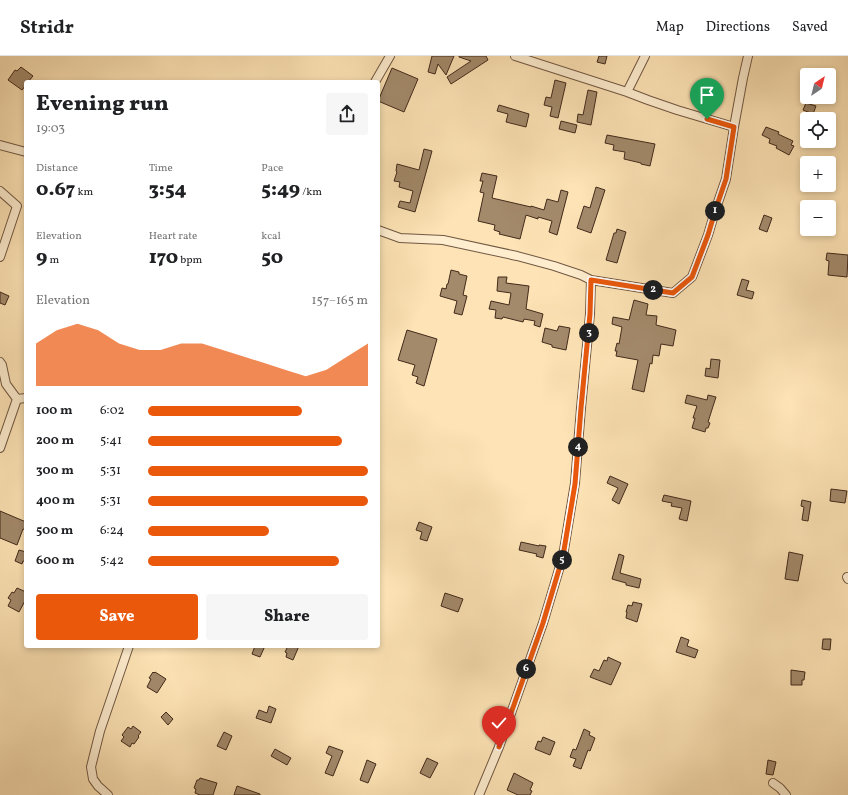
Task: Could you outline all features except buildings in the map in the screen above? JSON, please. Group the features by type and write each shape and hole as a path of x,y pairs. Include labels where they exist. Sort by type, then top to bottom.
{"street":[{"path":"376,80 390,56"},
{"path":"516,56 677,110 734,127"},
{"path":"627,92 645,56"},
{"path":"380,231 400,238 443,240 517,256 554,266 591,280 673,293 692,277 708,235 726,179 742,78 748,56"},
{"path":"0,146 24,152"},
{"path":"0,191 17,206 0,256"},
{"path":"480,795 499,747 540,630 563,556 575,484 590,314 591,280"},
{"path":"0,362 6,384 22,398 0,448"},
{"path":"108,795 93,779 91,767 100,731 128,648"},
{"path":"773,783 786,795"}],"route":[{"path":"499,747 543,623 563,556 575,484 590,314 591,280 673,293 692,277 708,235 726,179 734,127 707,119"}]}
